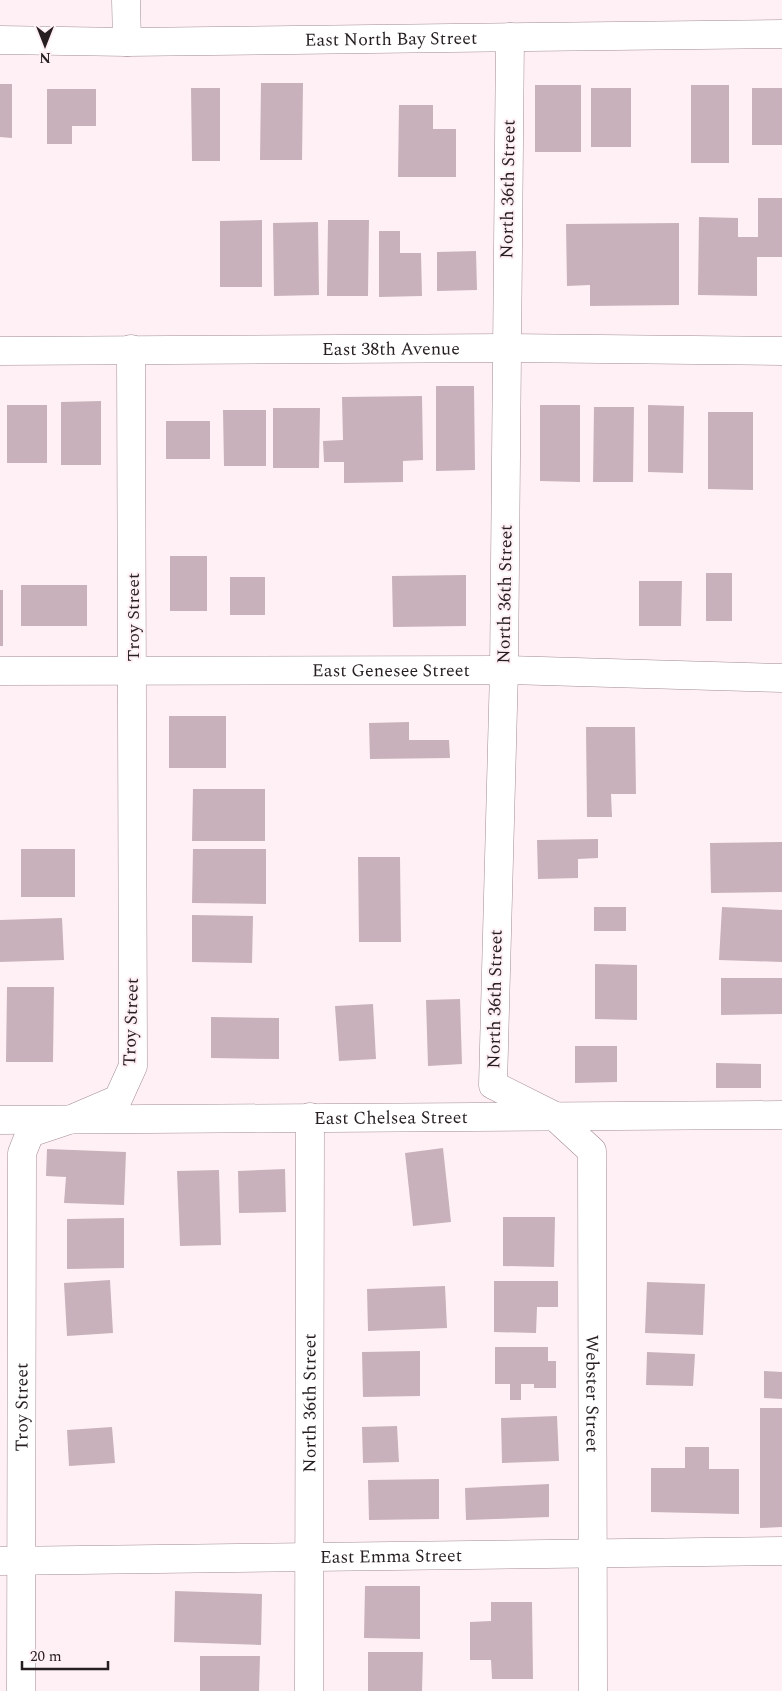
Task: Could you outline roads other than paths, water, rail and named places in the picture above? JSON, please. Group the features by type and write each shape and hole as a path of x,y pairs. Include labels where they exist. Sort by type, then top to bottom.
{"street":[{"path":"126,0 127,42"},
{"name":"East North Bay Street","path":"0,40 127,42 782,34"},
{"name":"North 36th Street","path":"510,37 504,670 493,1085 553,1115"},
{"name":"East 38th Avenue","path":"0,351 507,348 782,350"},
{"name":"Troy Street","path":"22,1691 11,1561 22,1153 30,1134 118,1099 133,1066 131,349"},
{"name":"East Genesee Street","path":"0,671 504,670 782,678"},
{"name":"Webster Street","path":"553,1115 592,1151 593,1691"},
{"name":"East Chelsea Street","path":"0,1120 782,1115"},
{"name":"North 36th Street","path":"309,1691 310,1117"},
{"name":"East Emma Street","path":"11,1561 593,1555 782,1551"}]}
